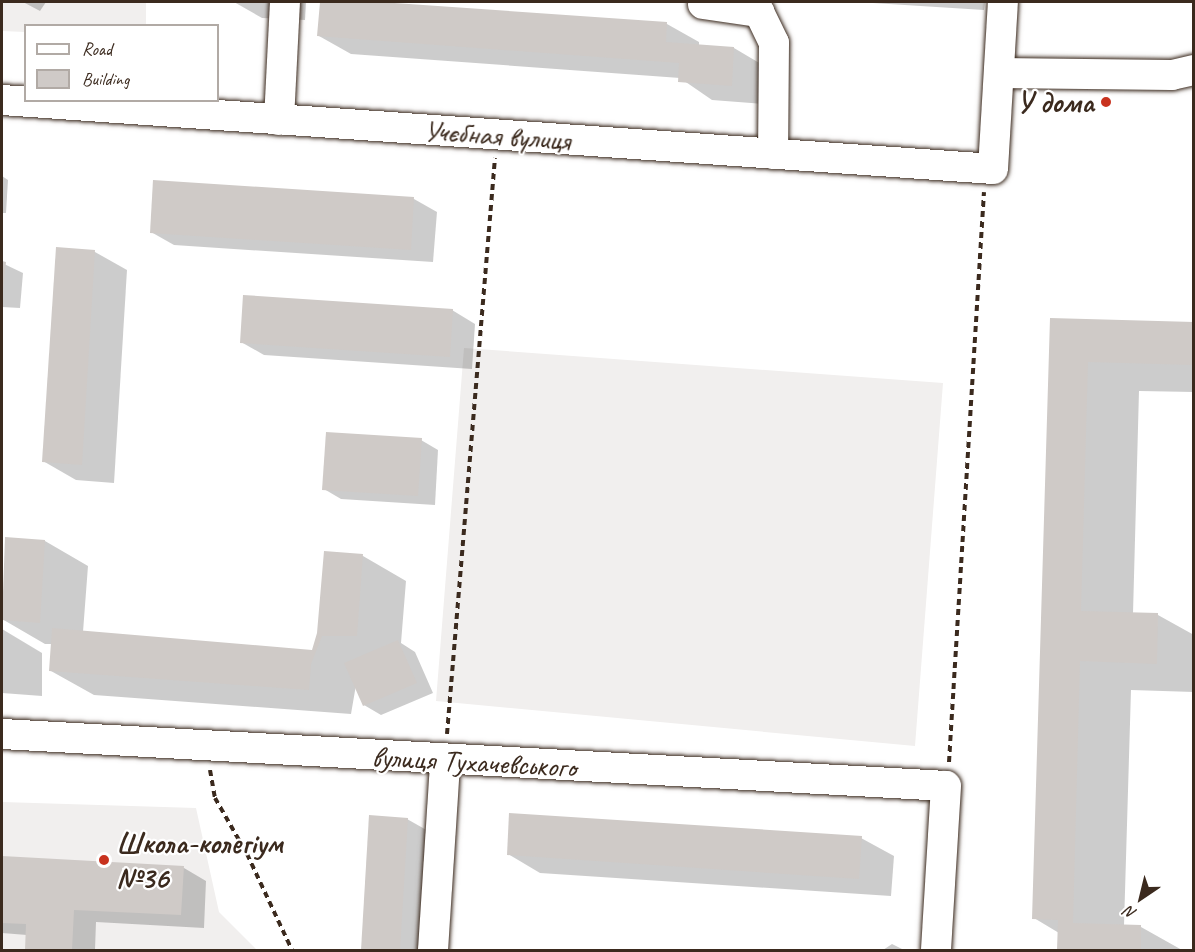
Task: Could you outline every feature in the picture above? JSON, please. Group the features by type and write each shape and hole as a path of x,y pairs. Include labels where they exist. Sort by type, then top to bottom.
{"street":[{"path":"279,120 285,2"},
{"path":"993,169 1003,2"},
{"path":"703,4 759,12 774,43 773,154"},
{"path":"999,73 1172,75 1194,70"},
{"name":"Учєбная вулиця","path":"2,100 24,102"},
{"name":"Учєбная вулиця","path":"30,102 993,169"},
{"name":"вулиця Тухачевського","path":"2,734 445,762 946,786"},
{"path":"433,951 445,762"},
{"path":"936,951 946,786"}],"path":[{"path":"445,762 496,135"},
{"path":"946,786 981,198 993,169"},
{"path":"206,747 214,798 247,854 292,951"}],"shaded area":[{"path":"2,2 146,2 146,24 24,24 24,32 2,31"},
{"path":"464,348 943,383 915,746 436,701"},
{"name":"Школа-колегіум №36","path":"2,802 196,808 219,912 257,950 2,950"}],"building":[{"path":"320,2 380,2 667,22 666,42 734,47 732,86 678,82 679,63 317,36"},
{"path":"153,180 414,197 411,250 150,233"},
{"path":"56,247 95,250 82,465 42,462"},
{"path":"2,261 6,262 3,292 2,292"},
{"path":"243,295 453,309 450,357 240,343"},
{"path":"1050,318 1194,322 1193,365 1088,362 1081,611 1158,613 1157,664 1080,661 1073,923 1141,925 1141,950 1057,950 1058,920 1032,919"},
{"path":"326,432 422,438 418,496 322,490"},
{"path":"5,537 45,540 40,623 2,620"},
{"path":"324,551 363,554 357,636 322,636 311,664 309,690 49,671 52,628 312,650 317,633"},
{"path":"398,640 417,683 363,706 344,663"},
{"path":"509,813 862,836 859,879 507,855"},
{"path":"369,815 408,818 400,950 361,950"},
{"path":"2,856 184,866 181,915 74,910 72,950 25,950 26,924 2,923"}],"place":[{"name":"У дома","path":"1106,102"},
{"name":"Школа-колегіум №36","path":"104,860"}]}
